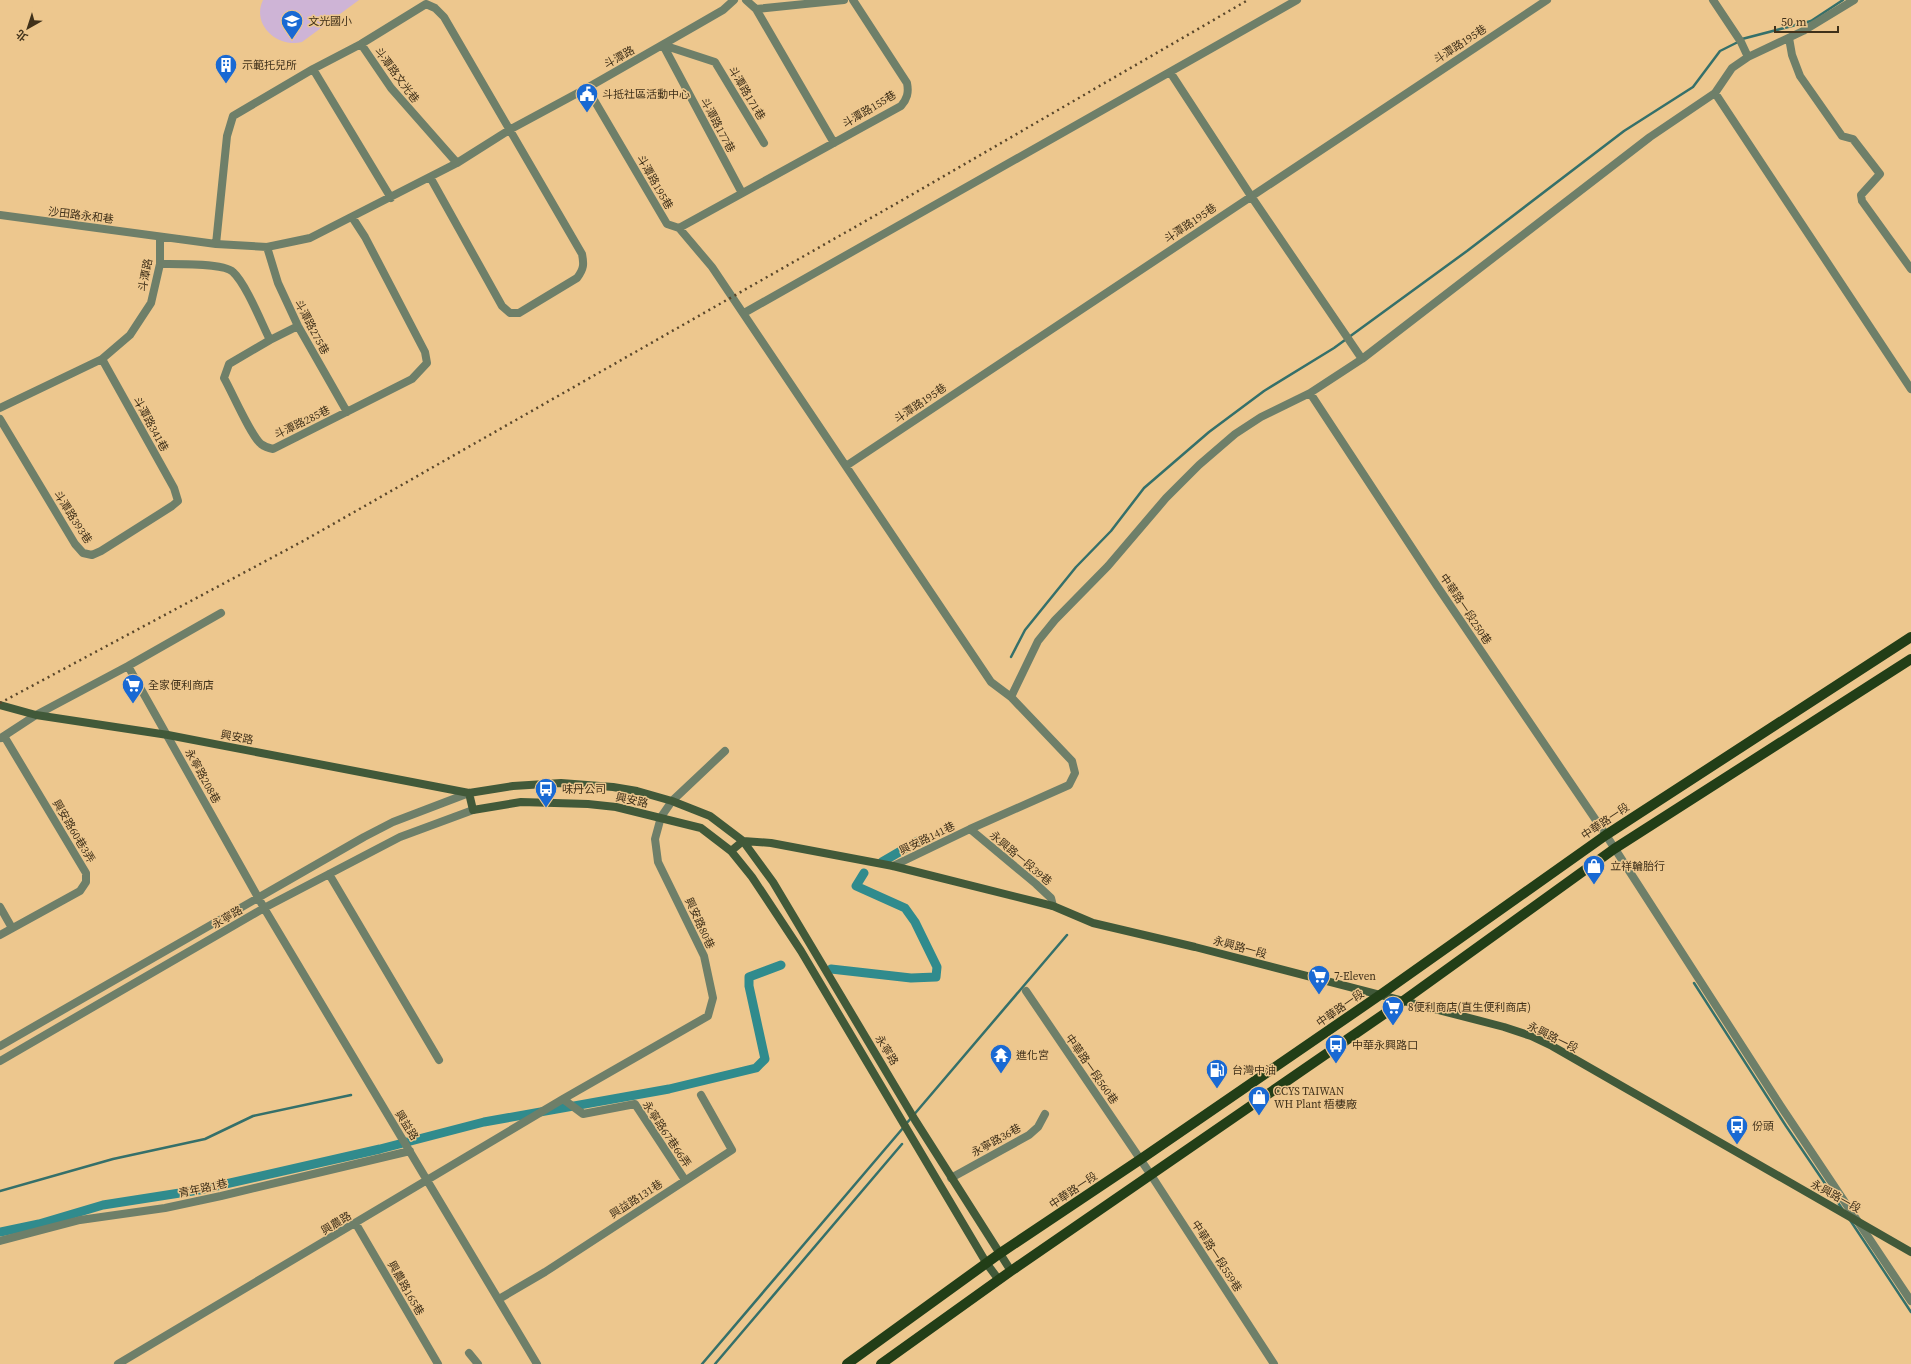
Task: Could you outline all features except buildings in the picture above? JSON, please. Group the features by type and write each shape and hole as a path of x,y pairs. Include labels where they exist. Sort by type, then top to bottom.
{"main road":[{"name":"中華路一段","path":"847,1364 999,1254 1141,1159 1380,995 1606,835 1911,637"},
{"path":"881,1364 999,1280 1402,1002 1614,849 1911,659"}],"street":[{"name":"斗潭路","path":"0,408 102,359 130,335 151,303 160,264 160,237 216,244 268,247 310,238 457,163 511,129 587,88 723,10 734,0"},
{"path":"746,0 756,9 834,143"},
{"path":"756,9 844,0"},
{"name":"斗潭路155巷","path":"679,228 901,106 906,101 908,94 907,83 853,0"},
{"path":"744,313 1297,0"},
{"name":"斗潭路195巷","path":"846,466 1547,0"},
{"path":"1713,0 1748,55"},
{"path":"1011,697 1038,642 1046,631 1108,566 1166,498 1199,465 1236,434 1261,417 1310,393 1362,359 1650,137 1715,93 1732,68 1748,55 1803,32 1854,0"},
{"path":"361,44 426,4 435,8 444,17 511,129 582,254 584,266 578,278 519,313 510,313 502,306 430,177"},
{"path":"1789,38 1792,55 1800,76 1842,136 1853,139 1880,174 1861,195 1862,201 1911,269"},
{"name":"斗潭路文光巷","path":"216,244 227,136 234,116 313,69 361,44 391,88 457,163"},
{"name":"斗潭路171巷","path":"663,45 715,62 764,143"},
{"name":"斗潭路177巷","path":"663,45 742,193"},
{"path":"313,69 391,198"},
{"path":"1170,72 1251,196 1362,359"},
{"name":"斗潭路195巷","path":"587,88 667,224 679,228 712,267 991,682 1011,697"},
{"path":"1715,93 1911,389"},
{"name":"沙田路永和巷","path":"0,215 160,237"},
{"path":"347,412 412,378 427,363 426,352 365,238 352,217"},
{"name":"斗潭路275巷","path":"268,247 278,283 298,326 347,412"},
{"path":"160,264 203,265 221,267 232,271 247,293 270,340"},
{"name":"斗潭路285巷","path":"298,326 270,340 229,364 224,378 260,443 266,448 273,449 347,412"},
{"name":"斗潭路341巷","path":"102,359 174,488 178,501"},
{"name":"中華路一段250巷","path":"1310,393 1437,586 1606,835 1782,1108 1859,1221 1911,1301"},
{"name":"斗潭路393巷","path":"0,419 75,544 83,553 92,555 101,551 178,501"},
{"path":"2,737 36,715 128,666 221,613"},
{"name":"永寧路208巷","path":"128,666 258,897"},
{"name":"興安路141巷","path":"893,866 970,829 1069,785 1075,773 1072,761 1011,697"},
{"name":"興安路","path":"0,705 36,715 168,735 469,793 513,786 561,783 613,787 672,800 710,816 743,841"},
{"name":"興安路60巷3弄","path":"0,935 80,891 86,882 86,872 2,737"},
{"name":"興安路80巷","path":"563,1099 708,1016 713,998 704,956 658,862 655,839 660,817 672,800 725,751"},
{"path":"469,793 473,810"},
{"name":"永寧路","path":"0,1046 258,897 393,822 469,793"},
{"name":"興安路","path":"473,810 521,802 588,804 616,807 701,828 731,851"},
{"name":"永寧路","path":"0,1061 264,908 400,837 473,810"},
{"name":"永興路一段39巷","path":"970,829 1036,884 1051,898 1053,906"},
{"path":"893,866 771,843 743,841 731,851 752,877 801,951 987,1264 999,1280"},
{"name":"永寧路","path":"743,841 773,882 951,1178 1011,1272"},
{"name":"永興路一段","path":"893,866 1053,906 1093,923 1504,1027 1530,1036 1552,1046 1911,1252"},
{"path":"329,874 439,1060"},
{"name":"興益路","path":"258,897 363,1076 410,1151 537,1364"},
{"path":"0,907 12,928"},
{"name":"中華路一段560巷","path":"1026,991 1141,1159"},
{"name":"興益路131巷","path":"499,1299 546,1272 732,1150 700,1096"},
{"name":"永寧路67巷66弄","path":"563,1099 583,1114 635,1104 685,1180"},
{"name":"興農路","path":"118,1364 356,1224 563,1099"},
{"name":"永寧路36巷","path":"951,1178 1029,1135 1038,1127 1045,1114"},
{"name":"青年路1巷","path":"0,1241 80,1220 165,1208 221,1196 410,1151"},
{"name":"中華路一段559巷","path":"1141,1159 1274,1364"},
{"name":"興農路165巷","path":"356,1224 438,1364"},
{"path":"469,1353 478,1364"}],"shaded area":[{"path":"263,0 359,0 302,42 293,43 276,38 269,33 264,26 260,9"}],"waterway":[{"path":"1742,39 1811,21 1843,0"},
{"path":"1011,657 1025,630 1076,567 1111,531 1144,488 1209,432 1264,391 1334,348 1467,251 1624,131 1693,87 1720,51 1738,42"},
{"path":"882,862 918,841"},
{"path":"831,969 911,978 936,977 937,967 915,922 905,908 856,886 864,873"},
{"path":"906,1124 1067,935"},
{"path":"0,1232 39,1224 103,1205 199,1190 380,1149 484,1122 669,1089 756,1068 765,1059 749,986 749,977 781,965"},
{"path":"1694,983 1786,1126 1843,1210"},
{"path":"0,1191 113,1159 205,1139 253,1116 351,1095"},
{"path":"702,1364 903,1128"},
{"path":"715,1364 902,1144"},
{"path":"1850,1220 1911,1312"}],"railway":[{"path":"0,703 305,540 913,194 1248,0"}],"place":[{"name":"文光國小","path":"292,40"},
{"name":"示範托兒所","path":"226,84"},
{"name":"斗抵社區活動中心","path":"587,114"},
{"name":"全家便利商店","path":"133,704"},
{"name":"味丹公司","path":"546,808"},
{"name":"立祥輪胎行","path":"1594,886"},
{"name":"7-Eleven","path":"1319,996"},
{"name":"8便利商店(直生便利商店)","path":"1393,1026"},
{"name":"中華永興路口","path":"1336,1064"},
{"name":"進化宮","path":"1001,1074"},
{"name":"台灣中油","path":"1217,1090"},
{"name":"CCYS TAIWAN WH Plant 梧棲廠","path":"1259,1116"},
{"name":"份頭","path":"1737,1146"}]}
